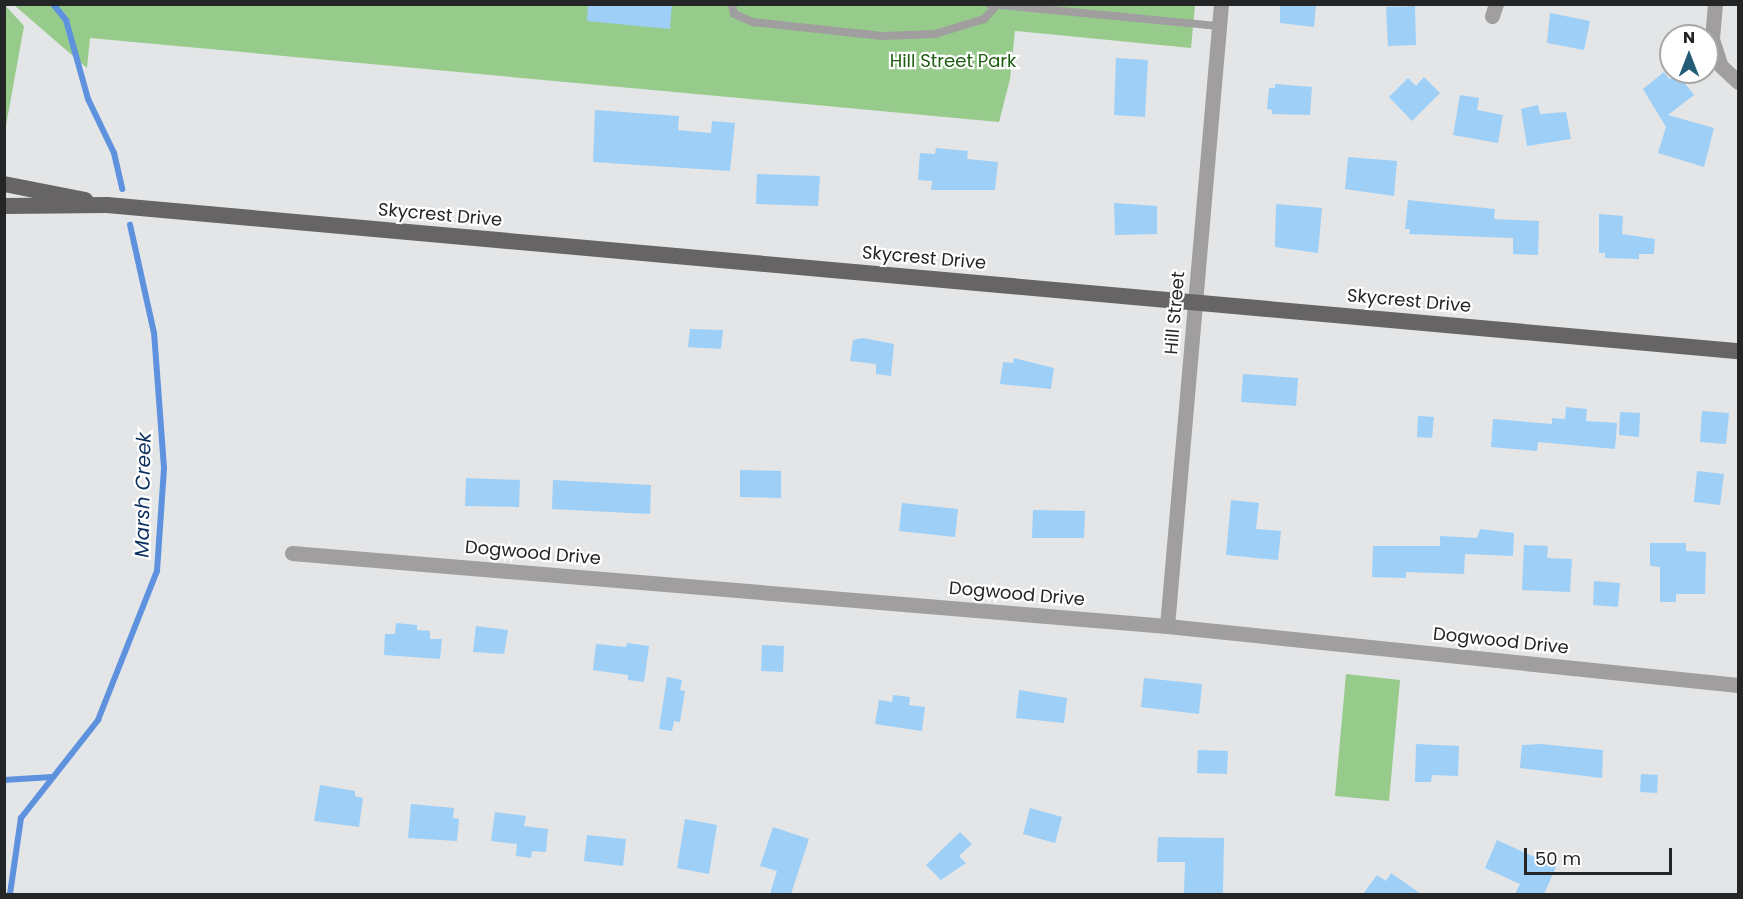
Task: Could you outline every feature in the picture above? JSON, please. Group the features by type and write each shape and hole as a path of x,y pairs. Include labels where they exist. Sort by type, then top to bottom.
{"main road":[{"name":"Skycrest Drive","path":"4,184 107,205"},
{"name":"Skycrest Drive","path":"4,206 107,205 1738,351"}],"street":[{"name":"Hill Street","path":"1167,626 1221,4"},
{"path":"1714,4 1712,39 1721,66 1738,82"},
{"name":"Dogwood Drive","path":"292,553 1167,626 1738,686"}],"lane":[{"path":"732,4 734,14 753,22 882,36 935,34 984,19 992,6 1219,26"}],"green space":[{"path":"5,5 24,26 5,131"},
{"name":"Hill Street Park","path":"14,5 1195,5 1191,48 1015,31 1010,79 999,122 90,38 87,68"},
{"path":"1346,674 1400,680 1389,801 1335,796"}],"building":[{"path":"588,4 672,4 670,29 587,21"},
{"path":"1280,4 1316,4 1314,27 1280,23"},
{"path":"1415,6 1416,45 1388,46 1386,7"},
{"path":"1550,13 1590,21 1584,50 1547,43"},
{"path":"1116,58 1148,60 1145,117 1114,115"},
{"path":"1659,76 1659,84 1685,84 1694,95 1668,115 1714,128 1704,167 1658,153 1666,127 1643,89"},
{"path":"1424,77 1440,93 1412,121 1389,97 1408,78 1416,86"},
{"path":"1275,84 1312,87 1310,115 1272,114 1272,110 1267,109 1269,88 1275,88"},
{"path":"1460,95 1479,98 1477,110 1503,115 1498,143 1453,135"},
{"path":"1538,105 1540,114 1566,112 1571,139 1527,146 1521,109"},
{"path":"595,110 679,116 678,130 711,133 712,121 735,123 730,171 593,162"},
{"path":"936,148 968,151 967,159 998,162 995,190 931,190 932,181 918,180 920,153 935,154"},
{"path":"1348,157 1397,161 1394,196 1345,189"},
{"path":"757,174 820,176 818,206 756,204"},
{"path":"1408,200 1495,209 1494,219 1539,221 1538,255 1513,254 1513,238 1409,234 1410,229 1405,229"},
{"path":"1114,203 1157,206 1157,234 1115,235"},
{"path":"1276,204 1322,208 1318,253 1275,247"},
{"path":"1599,214 1623,216 1622,234 1655,239 1654,254 1639,254 1639,259 1605,258 1605,253 1599,253"},
{"path":"690,329 723,330 721,349 688,347"},
{"path":"863,338 894,344 891,376 876,374 876,364 850,361 853,340"},
{"path":"1014,358 1054,368 1051,389 1000,384 1003,362 1013,363"},
{"path":"1243,374 1298,378 1296,406 1241,402"},
{"path":"1566,407 1587,409 1586,421 1617,423 1615,449 1538,442 1537,451 1491,447 1493,419 1552,424 1552,418 1565,419"},
{"path":"1702,411 1729,413 1726,444 1700,442"},
{"path":"1620,412 1640,413 1639,437 1619,435"},
{"path":"1418,416 1434,417 1432,438 1417,437"},
{"path":"740,470 781,471 781,498 740,497"},
{"path":"1697,471 1724,474 1720,505 1694,502"},
{"path":"466,478 520,480 519,507 465,506"},
{"path":"553,480 651,485 650,514 552,509"},
{"path":"1231,500 1259,503 1256,529 1281,531 1278,560 1226,555"},
{"path":"902,503 958,509 955,537 899,531"},
{"path":"1033,510 1085,511 1084,538 1032,538"},
{"path":"1480,529 1514,533 1513,556 1465,554 1464,574 1406,572 1406,578 1372,577 1373,546 1440,546 1440,536 1477,538"},
{"path":"1650,543 1686,543 1686,551 1706,552 1705,594 1676,594 1676,602 1660,602 1660,567 1650,566"},
{"path":"1524,545 1548,546 1547,558 1572,559 1570,592 1522,590"},
{"path":"1594,581 1620,583 1618,607 1593,605"},
{"path":"396,623 417,625 417,630 430,631 430,639 442,639 440,659 384,655 385,634 395,634"},
{"path":"476,626 508,630 504,654 473,652"},
{"path":"627,643 649,646 644,682 628,680 628,675 593,670 596,644 626,647"},
{"path":"762,645 784,646 783,672 761,671"},
{"path":"667,677 682,680 680,690 685,691 680,722 674,721 672,731 659,729"},
{"path":"1144,678 1202,684 1199,714 1141,707"},
{"path":"1019,690 1067,698 1064,723 1016,718"},
{"path":"893,695 910,697 909,705 925,707 922,731 875,724 879,700 892,702"},
{"path":"1416,744 1459,746 1458,776 1432,775 1431,782 1415,782"},
{"path":"1540,744 1603,750 1602,778 1520,768 1522,745"},
{"path":"1198,750 1228,751 1227,774 1197,773"},
{"path":"1641,774 1658,775 1657,793 1640,792"},
{"path":"320,785 355,791 355,796 363,798 359,827 314,821"},
{"path":"411,804 454,808 453,818 459,819 457,841 408,838"},
{"path":"1030,808 1062,817 1055,843 1023,834"},
{"path":"495,812 526,816 524,826 548,829 546,852 532,851 531,858 516,856 517,844 491,841"},
{"path":"685,819 717,825 709,874 677,868"},
{"path":"773,827 809,839 791,894 770,894 777,871 760,866"},
{"path":"960,832 972,844 959,856 966,863 941,880 926,865"},
{"path":"587,835 626,839 623,866 584,861"},
{"path":"1158,837 1224,838 1223,894 1184,894 1185,862 1157,862"},
{"path":"1497,840 1556,867 1544,894 1515,894 1520,884 1485,868"},
{"path":"1391,873 1421,894 1363,894 1377,875 1386,881"}],"waterway":[{"name":"Marsh Creek","path":"53,4 66,20 88,99 114,153 122,189"},
{"name":"Marsh Creek","path":"10,894 21,818 98,720 157,571 164,468 154,333 130,225"},
{"name":"Marsh Creek","path":"4,780 52,777"}]}
